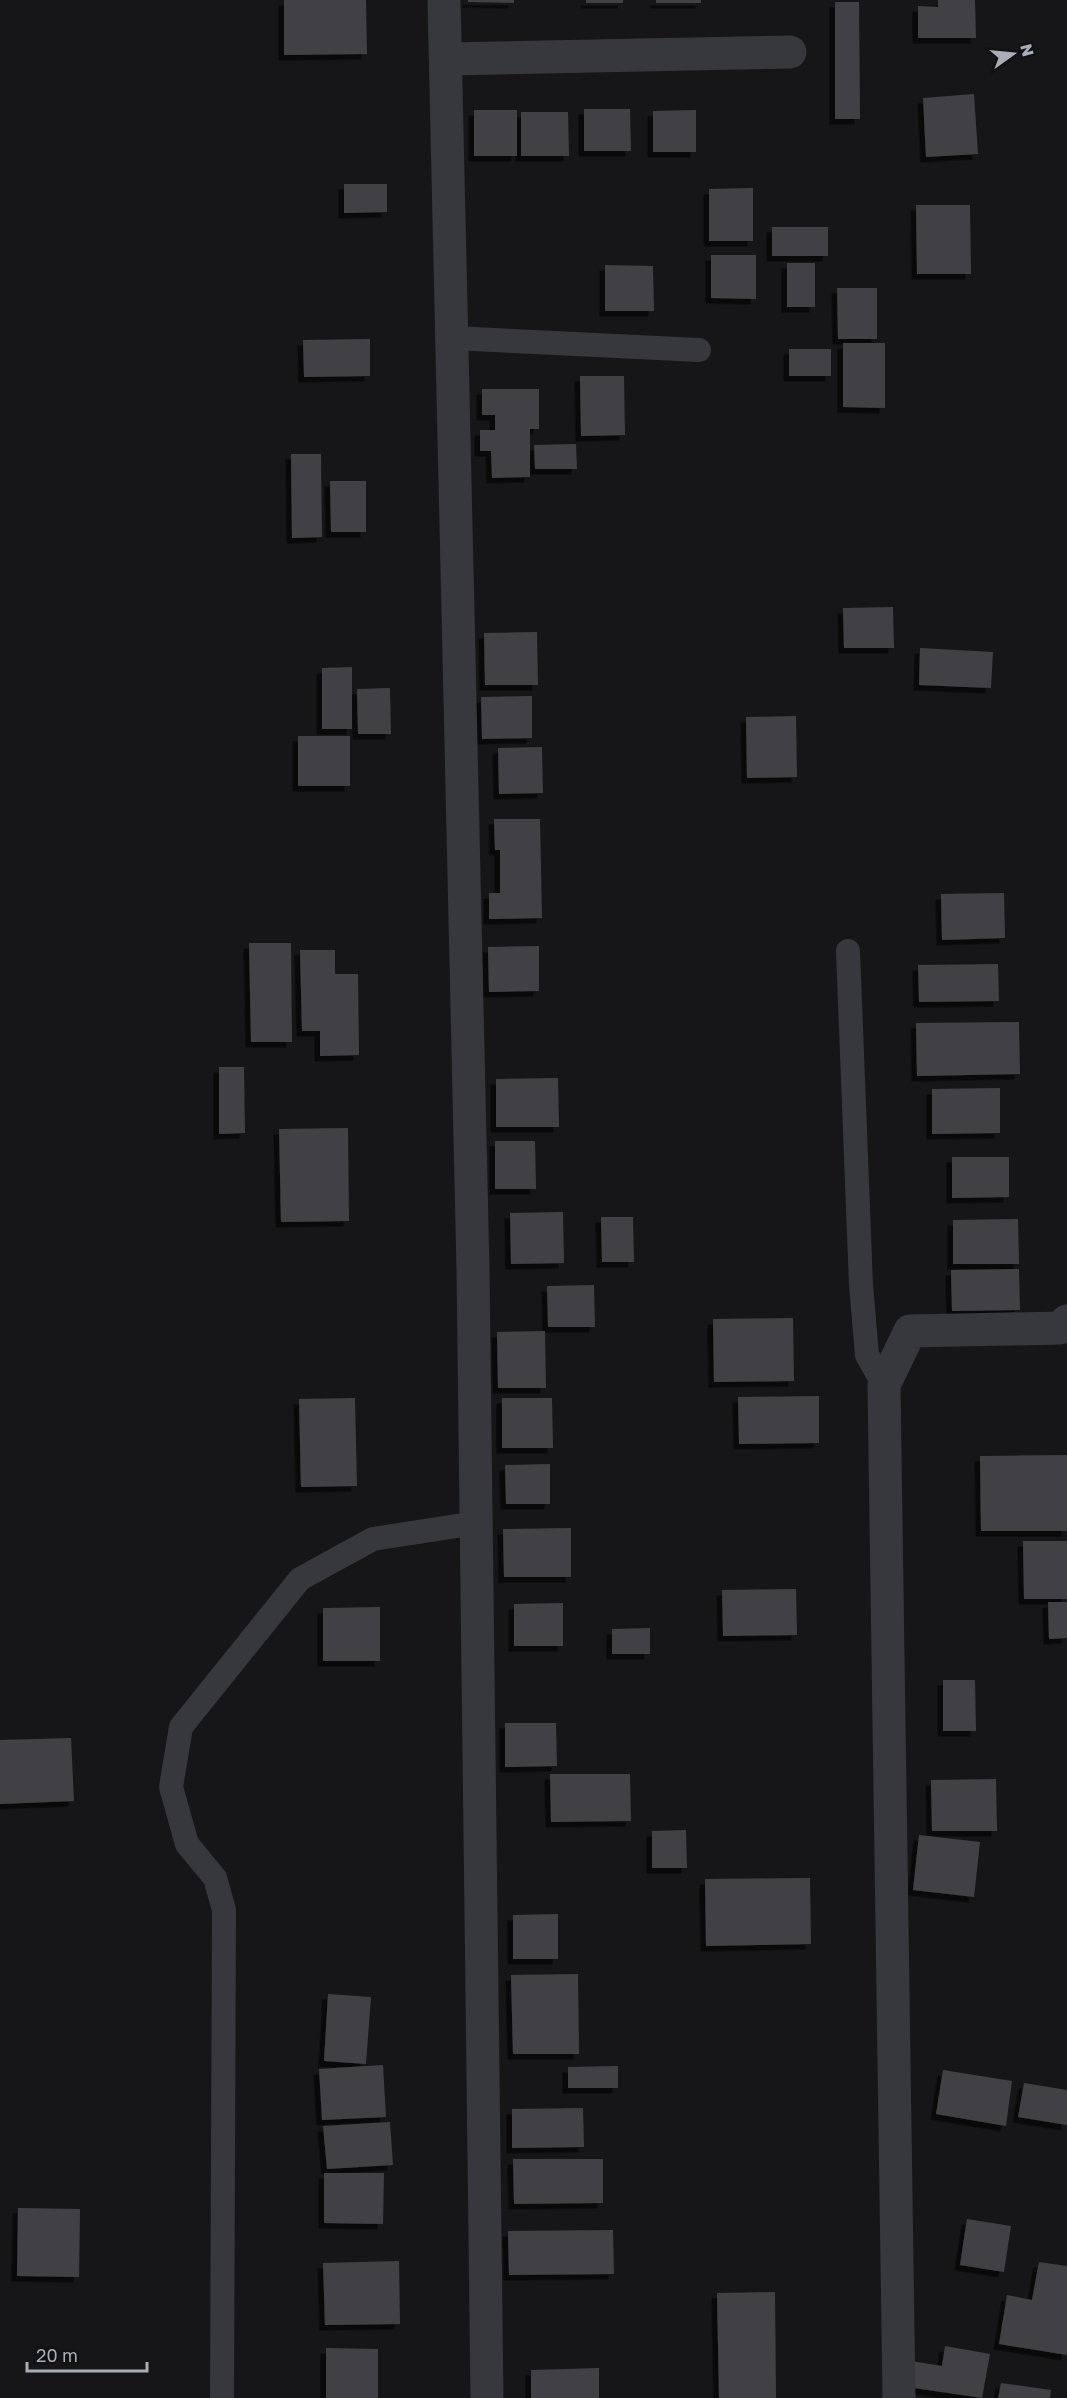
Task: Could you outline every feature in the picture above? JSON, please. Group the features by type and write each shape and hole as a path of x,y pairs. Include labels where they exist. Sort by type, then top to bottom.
{"street":[{"path":"444,0 453,338 476,1523 487,2398"},
{"path":"446,59 790,52"},
{"path":"899,2398 884,1385 910,1331 1060,1328 1067,1321"}],"lane":[{"path":"453,338 699,350"},
{"path":"848,951 861,1285 867,1355 884,1385"},
{"path":"222,2398 224,1910 215,1878 186,1844 171,1787 181,1727 300,1579 373,1539 476,1523"}],"building":[{"path":"284,0 366,0 367,54 284,55"},
{"path":"468,0 514,0 514,3 468,2"},
{"path":"586,0 623,0 623,3 586,3"},
{"path":"656,0 701,0 701,3 656,3"},
{"path":"938,0 975,0 976,38 918,38 918,6 938,7"},
{"path":"835,2 859,2 860,119 835,119"},
{"path":"974,94 978,154 926,157 923,98"},
{"path":"584,109 630,109 631,151 584,151"},
{"path":"474,110 517,110 517,156 474,156"},
{"path":"696,110 696,152 653,152 653,111"},
{"path":"521,112 568,112 569,156 521,156"},
{"path":"344,184 387,184 387,212 344,213"},
{"path":"753,188 753,241 709,241 709,189"},
{"path":"916,205 970,205 971,274 917,274"},
{"path":"772,227 828,227 828,256 772,256"},
{"path":"711,255 756,255 756,299 711,298"},
{"path":"787,263 815,263 815,307 787,307"},
{"path":"605,265 653,266 654,311 605,311"},
{"path":"837,288 877,288 877,339 838,339"},
{"path":"370,339 370,376 304,377 303,340"},
{"path":"843,343 885,343 885,408 843,407"},
{"path":"789,349 831,349 831,376 789,376"},
{"path":"580,376 624,376 625,435 581,436"},
{"path":"482,389 539,389 539,429 530,429 530,477 492,478 491,451 480,451 480,430 495,430 495,415 482,415"},
{"path":"576,444 577,469 535,469 534,445"},
{"path":"291,454 321,454 322,537 292,538"},
{"path":"330,481 366,481 366,532 331,532"},
{"path":"893,607 894,648 844,648 843,608"},
{"path":"537,632 538,685 485,685 484,633"},
{"path":"920,648 993,652 991,688 919,685"},
{"path":"352,667 352,729 322,729 322,668"},
{"path":"390,688 391,734 358,734 357,689"},
{"path":"532,696 532,738 482,739 481,697"},
{"path":"796,716 797,777 747,778 746,717"},
{"path":"298,736 350,736 350,786 298,786"},
{"path":"542,747 543,793 499,794 498,748"},
{"path":"494,819 540,819 542,918 489,919 489,893 500,893 500,850 495,850"},
{"path":"1004,893 1005,938 942,940 941,894"},
{"path":"249,943 291,943 292,1042 251,1042"},
{"path":"539,946 539,991 489,992 488,947"},
{"path":"300,950 335,950 335,974 358,974 359,1055 320,1056 320,1031 302,1031"},
{"path":"998,964 999,1001 919,1002 918,965"},
{"path":"1019,1022 1020,1074 917,1076 916,1023"},
{"path":"219,1067 244,1067 245,1133 219,1134"},
{"path":"558,1078 559,1127 496,1127 496,1079"},
{"path":"1000,1088 1000,1133 932,1134 932,1089"},
{"path":"348,1128 349,1221 281,1222 279,1129"},
{"path":"495,1141 535,1141 536,1189 495,1189"},
{"path":"952,1157 1009,1157 1009,1197 952,1198"},
{"path":"563,1212 564,1263 511,1264 510,1213"},
{"path":"601,1217 633,1217 634,1262 602,1262"},
{"path":"1018,1219 1019,1264 953,1264 953,1220"},
{"path":"1019,1269 1020,1310 952,1311 951,1270"},
{"path":"594,1285 595,1327 548,1327 547,1286"},
{"path":"793,1318 794,1381 714,1382 713,1319"},
{"path":"545,1331 546,1388 498,1388 497,1332"},
{"path":"819,1396 819,1443 739,1444 738,1397"},
{"path":"355,1398 357,1486 301,1487 299,1399"},
{"path":"502,1398 552,1398 553,1448 502,1448"},
{"path":"1067,1455 1067,1531 981,1531 980,1456"},
{"path":"550,1464 550,1504 506,1504 505,1465"},
{"path":"571,1528 571,1577 504,1577 503,1529"},
{"path":"1023,1541 1067,1541 1067,1599 1024,1599"},
{"path":"796,1589 797,1635 723,1636 722,1590"},
{"path":"1048,1602 1067,1602 1067,1638 1049,1639"},
{"path":"563,1603 563,1646 514,1646 514,1604"},
{"path":"380,1607 380,1661 323,1661 323,1608"},
{"path":"650,1628 650,1654 612,1654 612,1629"},
{"path":"943,1680 975,1680 976,1731 943,1731"},
{"path":"505,1723 556,1723 557,1766 505,1767"},
{"path":"71,1738 74,1801 0,1804 0,1740"},
{"path":"550,1774 630,1774 631,1821 551,1822"},
{"path":"996,1779 997,1831 932,1831 931,1780"},
{"path":"686,1830 687,1868 652,1868 652,1831"},
{"path":"919,1835 980,1842 974,1897 913,1890"},
{"path":"810,1878 811,1944 706,1946 705,1879"},
{"path":"558,1914 558,1959 513,1959 513,1915"},
{"path":"578,1974 579,2054 513,2054 511,1975"},
{"path":"328,1994 371,1997 366,2064 324,2061"},
{"path":"383,2065 386,2117 322,2120 319,2069"},
{"path":"618,2066 618,2088 568,2088 568,2067"},
{"path":"943,2070 1012,2081 1006,2126 936,2114"},
{"path":"1024,2083 1067,2090 1067,2125 1018,2117"},
{"path":"583,2108 584,2147 512,2148 512,2109"},
{"path":"390,2122 393,2165 327,2169 323,2126"},
{"path":"513,2159 603,2159 603,2203 514,2204"},
{"path":"324,2173 384,2173 383,2224 324,2223"},
{"path":"18,2208 80,2209 79,2277 17,2276"},
{"path":"967,2219 1011,2226 1004,2272 960,2265"},
{"path":"613,2230 614,2274 509,2275 508,2231"},
{"path":"399,2261 400,2324 325,2325 323,2263"},
{"path":"1039,2262 1067,2266 1067,2355 999,2344 1007,2295 1032,2300"},
{"path":"775,2292 776,2398 719,2398 717,2293"},
{"path":"945,2346 990,2354 982,2398 907,2387 911,2361 942,2366"},
{"path":"326,2348 378,2349 378,2398 326,2398"},
{"path":"599,2368 599,2398 531,2398 531,2370"},
{"path":"1001,2383 1051,2390 1050,2398 998,2398"}]}
